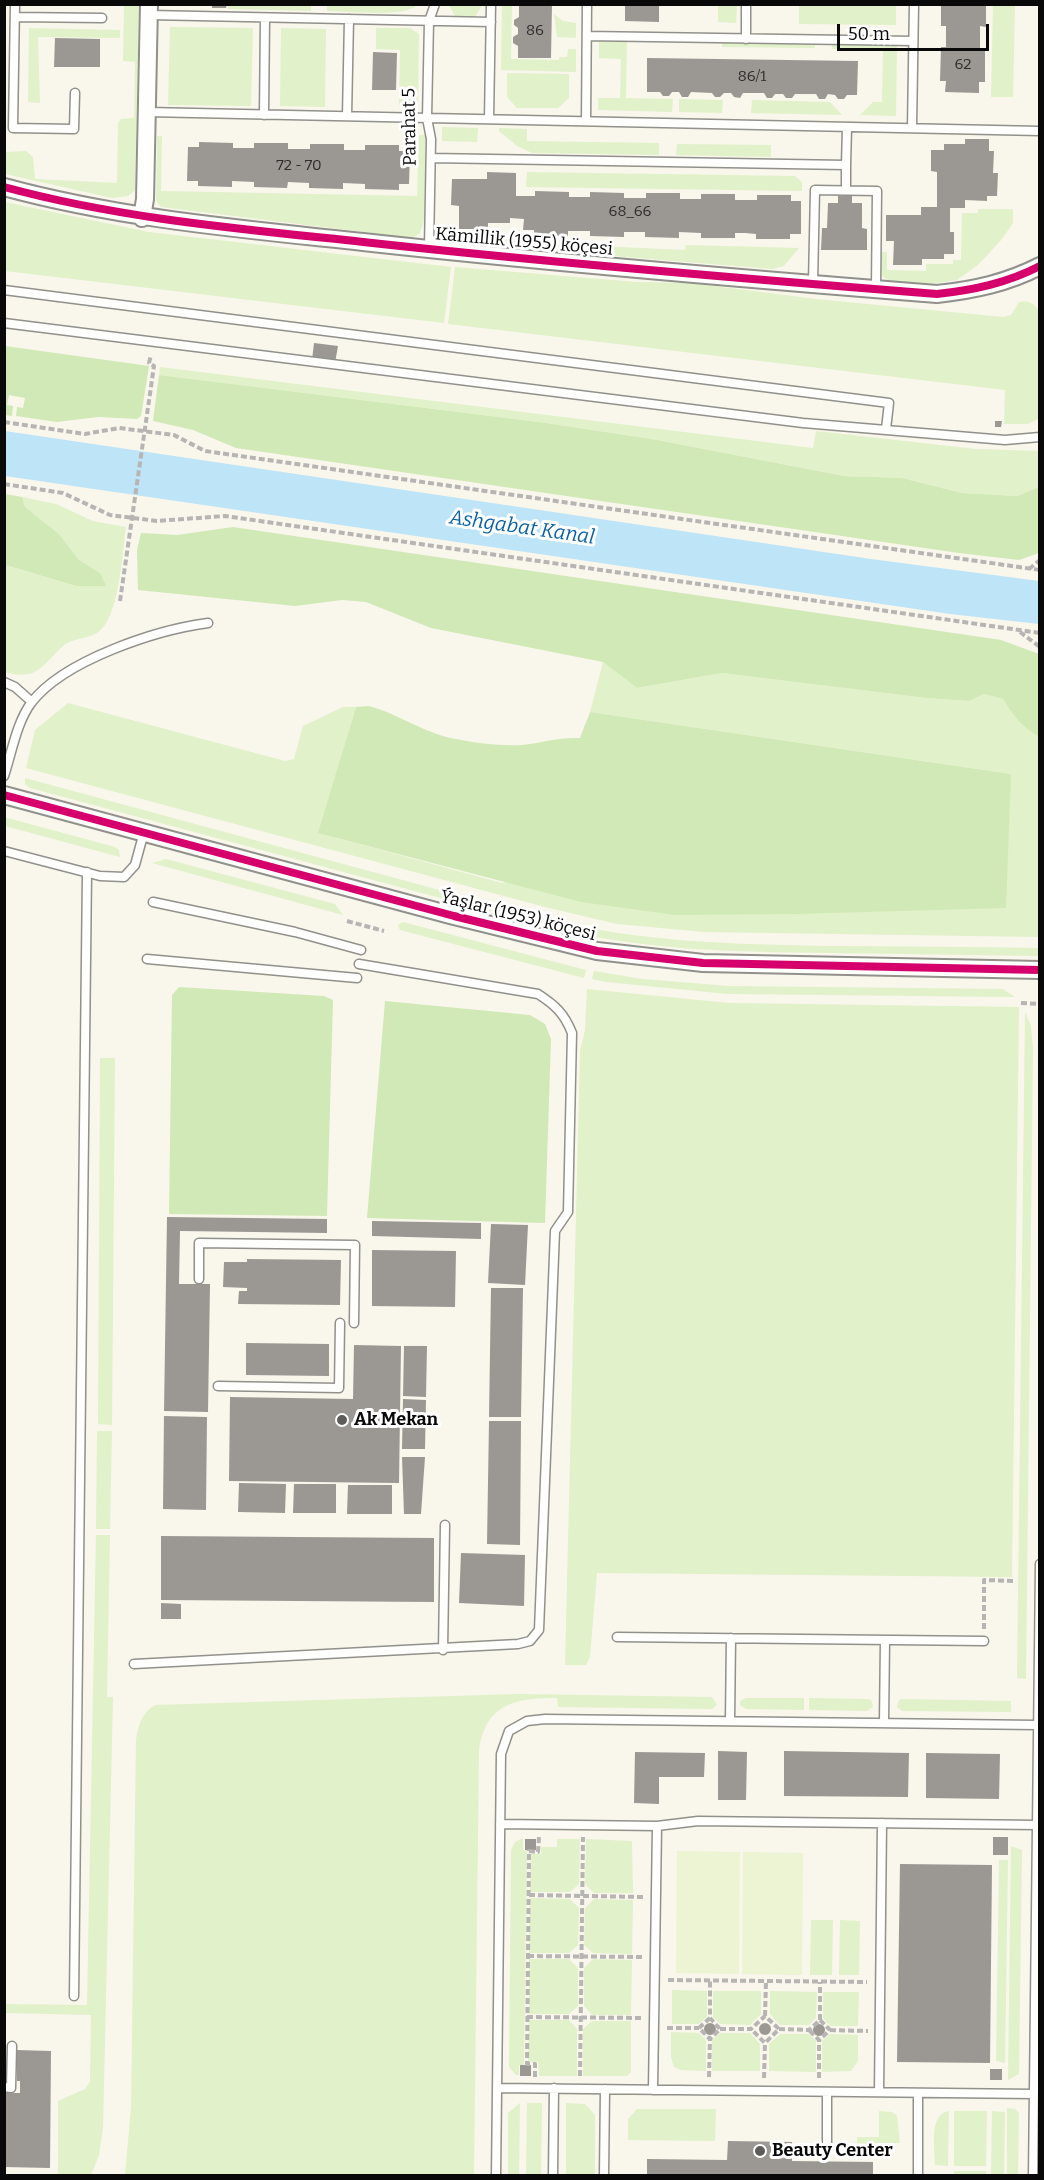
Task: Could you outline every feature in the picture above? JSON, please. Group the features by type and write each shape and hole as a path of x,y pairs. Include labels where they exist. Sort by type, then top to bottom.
{"street":[{"path":"142,218 149,10"},
{"name":"Kämillik (1955) köçesi","path":"4,187 53,200 142,218 429,249 937,294 970,291 1016,278 1040,266"},
{"name":"Ýaşlar (1953) köçesi","path":"4,795 517,933 597,951 703,963 1040,970"}],"lane":[{"path":"15,4 13,128 74,129 75,93"},
{"name":"Parahat 5","path":"429,249 431,139 427,118 429,21 435,4"},
{"path":"489,119 491,4"},
{"path":"586,121 587,4"},
{"path":"746,4 746,39"},
{"path":"912,128 914,4"},
{"path":"149,10 265,18 491,22"},
{"path":"15,17 102,18"},
{"path":"264,115 265,18"},
{"path":"347,116 349,19"},
{"path":"4,28 15,28"},
{"path":"587,36 913,41"},
{"path":"147,112 1040,131"},
{"path":"846,190 847,127"},
{"path":"431,158 846,165"},
{"path":"813,283 814,190 878,190 876,289"},
{"path":"4,290 889,403 886,429"},
{"path":"4,323 791,422 1005,440 1040,438"},
{"path":"4,776 22,720 32,702 50,684 121,646 184,626 208,623"},
{"path":"4,682 15,687 32,702"},
{"path":"4,851 87,872 124,877 135,865 144,832"},
{"path":"74,1996 87,872"},
{"path":"153,902 295,932 361,950"},
{"path":"147,959 357,978"},
{"path":"134,1664 443,1650 518,1644 530,1641 538,1630 555,1231 568,1212 572,1033 566,1016 555,1005 538,994 359,964"},
{"path":"199,1279 199,1243 355,1245 354,1323"},
{"path":"219,1386 339,1388 340,1323"},
{"path":"443,1650 445,1525"},
{"path":"1033,2175 1040,1564"},
{"path":"617,1637 984,1641"},
{"path":"730,1721 731,1638"},
{"path":"884,1723 885,1640"},
{"path":"496,2175 501,1754 509,1731 517,1725 545,1719 1037,1725"},
{"path":"500,1824 657,1826 698,1821 1038,1825"},
{"path":"879,2092 882,1823"},
{"path":"653,2090 657,1826"},
{"path":"4,2087 11,2088 12,2046"},
{"path":"497,2088 1034,2094"},
{"path":"554,2175 555,2088"},
{"path":"604,2175 605,2089"},
{"path":"826,2150 827,2092"},
{"path":"918,2092 918,2175"}],"path":[{"path":"120,602 154,366"},
{"path":"4,422 85,434 119,428 174,435 205,452 1040,570"},
{"path":"4,484 63,493 110,515 167,521 225,516 1040,633"},
{"path":"1028,569 1040,560"},
{"path":"1020,631 1040,647"},
{"path":"347,921 384,931"},
{"path":"1021,1003 1040,1004"},
{"path":"984,1641 984,1580 1015,1581"},
{"path":"535,2076 535,2064 527,2064 527,2017 530,1851 538,1852 538,1838"},
{"path":"580,2076 583,1839"},
{"path":"529,1895 633,1896"},
{"path":"528,1956 632,1957"},
{"path":"655,1980 880,1982"},
{"path":"710,1980 710,2018 720,2029"},
{"path":"765,1981 765,2016 779,2029 809,2030 819,2040 819,2072"},
{"path":"820,1982 820,2020 830,2030"},
{"path":"709,2072 710,2039 720,2029 751,2029 765,2016"},
{"path":"527,2017 632,2018"},
{"path":"672,2028 699,2028 710,2018"},
{"path":"809,2030 820,2020"},
{"path":"699,2028 710,2039"},
{"path":"751,2029 765,2043"},
{"path":"764,2071 765,2043 779,2029"},
{"path":"819,2040 830,2030 858,2030"}],"green space":[{"path":"327,4 417,5 401,11 375,13 327,11"},
{"path":"124,5 139,5 135,190 128,196 112,198 5,174 5,152 26,151 33,157 35,179 117,183 118,123 121,119 134,118 135,62 123,61"},
{"path":"228,5 311,5 311,11 228,9"},
{"path":"449,5 482,5 475,17 455,16"},
{"path":"502,5 512,5 511,59 559,60 559,57 567,57 568,49 576,49 576,72 501,70"},
{"path":"718,5 737,5 736,23 718,22"},
{"path":"799,5 896,5 896,25 799,24"},
{"path":"993,5 1015,5 1013,97 991,97"},
{"path":"554,14 563,21 576,23 576,38 557,37"},
{"path":"170,27 253,28 251,106 168,105"},
{"path":"29,28 120,30 120,38 38,37 40,103 28,102"},
{"path":"281,28 326,29 325,107 280,106"},
{"path":"376,28 410,28 419,34 418,105 399,105 400,50 376,49"},
{"path":"599,39 627,39 626,98 673,99 672,112 598,110 598,98 620,98 621,59 599,58"},
{"path":"722,41 815,42 815,48 722,47"},
{"path":"832,43 897,44 896,116 860,115 873,102 882,102 883,50 832,49"},
{"path":"507,73 569,74 569,98 558,108 517,108 507,97"},
{"path":"679,99 723,100 722,113 679,112"},
{"path":"752,100 830,102 842,115 751,113"},
{"path":"442,127 478,128 477,142 442,141"},
{"path":"499,128 527,129 527,141 659,143 659,155 532,153 517,146 499,131"},
{"path":"419,135 426,135 424,221 420,233 412,238 161,207 156,201 157,136 162,136 161,191 417,196"},
{"path":"677,144 771,145 771,157 676,155"},
{"path":"527,172 795,176 802,182 802,191 526,187"},
{"path":"5,202 149,232 451,267 444,323 5,271"},
{"path":"978,209 1013,209 1013,223 978,265 957,280 931,284 889,281 881,275 880,252 887,252 887,270 926,271 926,264 953,264 953,260 961,260 962,213 978,213"},
{"path":"495,236 533,236 533,243 685,250 686,245 799,248 784,266 772,269 466,244 466,239 494,239"},
{"path":"455,267 636,282 691,283 816,299 1003,317 1011,315 1019,302 1029,302 1036,307 1039,313 1038,419 1028,424 1004,424 1005,390 448,324"},
{"path":"5,346 149,366 141,416 137,419 98,417 57,422 16,416 17,407 23,408 25,398 9,395 7,405 13,406 12,416 5,415"},
{"path":"160,367 813,448 816,431 976,449 1039,451 1039,487 1017,496 962,493 902,478 844,476 652,439 539,422 159,375"},
{"path":"159,375 539,422 652,439 844,476 902,478 962,493 1017,496 1039,487 1039,553 1019,560 959,553 236,448 193,430 153,421"},
{"path":"5,494 22,497 25,507 59,534 79,560 100,573 106,586 76,586 5,565"},
{"path":"22,497 56,504 93,521 126,527 119,584 111,614 105,625 93,635 67,643 38,670 25,675 5,672 4,565 76,586 105,586 100,573 79,560 59,534 25,507"},
{"path":"233,527 1001,640 1039,654 1039,737 1018,721 1003,699 984,694 969,701 926,698 722,673 637,688 603,662 431,628 366,602 342,600 295,606 138,590 137,550 141,533 177,535"},
{"path":"603,662 637,688 722,673 926,698 969,701 984,694 1003,699 1018,721 1039,737 1039,937 704,932 617,924 545,907 26,768 35,730 68,703 285,761 294,759 303,726 343,707 356,707 319,833 502,883 1011,774 590,712"},
{"path":"369,706 445,736 488,744 521,745 580,738 590,712 1011,774 1006,908 675,915 581,902 318,833 356,707"},
{"path":"25,778 543,918 616,933 723,943 1039,948 1039,956 723,951 651,945 578,934 30,788 25,784"},
{"path":"4,817 115,847 119,850 120,857 5,826"},
{"path":"166,859 335,904 343,915 152,863"},
{"path":"403,922 586,970 584,978 400,930 398,925"},
{"path":"594,971 643,979 729,986 1003,989 1015,997 728,994 606,982 592,979"},
{"path":"179,987 324,996 333,1000 327,1216 169,1214 172,995"},
{"path":"587,989 729,1003 1019,1007 1012,1577 597,1573 590,1657 586,1665 565,1665 580,1051 585,1030"},
{"path":"385,1001 530,1015 545,1024 551,1039 545,1223 367,1218"},
{"path":"1025,1012 1031,1026 1033,1049 1026,1679 1017,1678"},
{"path":"100,1058 115,1058 112,1425 98,1424"},
{"path":"97,1431 112,1431 110,1529 96,1529"},
{"path":"96,1535 110,1535 107,1697 113,1697 103,2128 99,2155 91,2175 58,2175 58,2101 85,2089 90,2082 91,2015 5,2013 5,2004 87,2005"},
{"path":"519,1694 712,1697 717,1705 712,1709 558,1707 557,1698 542,1698 505,1706 488,1722 479,1750 474,2175 125,2175 131,2107 136,1740 139,1725 147,1711 155,1705"},
{"path":"746,1698 804,1698 804,1710 746,1709 740,1705 740,1701"},
{"path":"809,1698 867,1699 871,1700 873,1707 867,1711 809,1710"},
{"path":"899,1700 1011,1701 1011,1712 902,1711 897,1707"},
{"path":"523,1838 523,1850 527,1850 524,2065 519,2065 519,2075 516,2075 509,2067 511,1850 515,1842"},
{"path":"557,1839 580,1839 579,1884 570,1892 530,1892 531,1854 541,1854 541,1847 557,1847"},
{"path":"586,1839 632,1841 633,1893 594,1893 585,1884"},
{"path":"1011,1846 1022,1850 1019,2074 1008,2080"},
{"path":"677,1851 740,1852 739,1974 676,1973"},
{"path":"743,1852 803,1853 802,1975 742,1974"},
{"path":"999,1860 1008,1860 1005,2063 996,2061"},
{"path":"530,1898 570,1899 579,1908 578,1945 569,1953 529,1953"},
{"path":"594,1899 633,1900 632,1954 593,1953 584,1945 585,1908"},
{"path":"811,1920 833,1920 832,1975 810,1975"},
{"path":"840,1920 860,1921 859,1975 839,1975"},
{"path":"529,1959 569,1959 578,1968 578,2006 569,2014 529,2014"},
{"path":"593,1959 632,1960 631,2015 592,2015 584,2006 584,1968"},
{"path":"672,1990 707,1991 707,2017 699,2024 672,2024"},
{"path":"713,1991 761,1991 761,2014 750,2025 720,2024 713,2017"},
{"path":"770,1991 817,1992 816,2018 809,2025 780,2025 770,2014"},
{"path":"823,1992 859,1992 858,2026 830,2026 823,2018"},
{"path":"529,2020 569,2020 577,2029 577,2076 539,2076 538,2062 528,2062"},
{"path":"592,2021 631,2021 631,2072 627,2076 583,2076 583,2029"},
{"path":"671,2032 699,2033 706,2040 706,2071 681,2070 674,2067 671,2057"},
{"path":"720,2033 750,2033 760,2044 760,2071 712,2071 712,2040"},
{"path":"780,2034 809,2034 816,2041 816,2072 769,2071 769,2044"},
{"path":"830,2034 858,2035 858,2061 851,2071 822,2072 822,2041"},
{"path":"520,2103 519,2175 508,2175 508,2113"},
{"path":"527,2103 542,2103 541,2175 526,2175"},
{"path":"566,2103 585,2104 595,2115 595,2175 566,2175"},
{"path":"1007,2108 1015,2109 1019,2113 1018,2175 1007,2175"},
{"path":"637,2109 716,2109 715,2141 628,2140 628,2119"},
{"path":"879,2111 892,2112 897,2116 900,2143 877,2143 876,2156 857,2156 857,2137 879,2137"},
{"path":"949,2111 948,2166 935,2165 935,2125 942,2114"},
{"path":"954,2111 987,2111 986,2166 954,2166"},
{"path":"992,2111 1005,2112 1004,2175 991,2175"},
{"path":"954,2171 986,2171 986,2175 954,2175"}],"water":[{"name":"Ashgabat Kanal","path":"5,431 871,559 1039,581 1039,624 950,614 5,476"}],"building":[{"path":"212,4 227,4 226,8 212,8"},
{"path":"519,4 552,4 551,58 518,58 518,46 513,43 513,37 518,34 514,20 519,17"},
{"path":"625,4 659,4 659,22 625,21"},
{"path":"941,4 986,4 986,27 980,26 980,48 985,48 985,82 979,82 979,93 945,92 946,81 940,81 941,47 946,47 946,26 941,26"},
{"path":"55,38 100,39 100,67 54,67"},
{"path":"373,52 397,53 396,90 372,90"},
{"path":"647,58 858,61 857,95 847,95 844,99 838,99 835,95 828,94 825,99 819,99 816,94 795,94 792,98 786,98 783,94 775,94 772,98 767,98 764,93 743,93 740,98 734,97 731,93 715,97 712,93 691,92 688,97 682,97 679,92 672,92 669,96 663,96 660,92 647,92"},
{"path":"965,139 989,139 989,151 994,151 993,173 998,173 997,196 987,196 987,201 965,200 965,208 950,208 950,232 954,232 954,254 944,254 944,259 922,259 922,265 893,265 894,241 886,241 886,215 921,215 921,207 937,207 937,172 931,171 931,150 944,150 944,144 965,144"},
{"path":"199,142 233,143 233,148 254,148 254,143 288,143 288,149 310,149 310,144 344,144 344,150 365,150 365,145 399,145 399,151 410,151 409,184 399,184 399,190 365,189 365,184 343,183 343,189 309,188 309,183 288,182 287,188 254,187 254,182 232,181 232,187 198,186 198,181 187,181 188,147 199,147"},
{"path":"487,172 516,173 516,196 535,196 535,191 569,192 569,197 590,197 590,192 624,193 624,198 646,198 646,193 680,193 680,199 701,199 701,194 735,194 735,200 757,200 757,195 791,195 791,201 801,201 801,234 790,234 790,239 756,239 756,234 745,233 735,233 735,238 701,238 701,233 679,232 679,238 645,237 645,232 624,232 624,237 590,236 590,231 568,231 568,236 534,235 534,230 523,230 524,219 510,218 510,223 488,223 488,229 459,229 459,206 451,205 452,179 487,179"},
{"path":"838,196 852,196 852,203 862,203 862,228 867,229 867,250 821,250 822,228 827,228 828,203 838,203"},
{"path":"314,343 338,346 335,363 312,360"},
{"path":"995,421 1002,421 1001,427 995,427"},
{"path":"167,1217 327,1219 327,1233 180,1231 179,1284 210,1284 208,1412 164,1411"},
{"path":"372,1221 481,1223 481,1239 372,1236"},
{"path":"491,1224 528,1225 525,1285 488,1283"},
{"path":"372,1250 456,1251 455,1307 372,1306"},
{"path":"247,1259 341,1260 340,1305 238,1304 239,1291 247,1291 247,1288 223,1287 224,1262 247,1262"},
{"path":"491,1288 523,1288 521,1417 489,1417"},
{"path":"246,1343 329,1344 329,1376 246,1375"},
{"path":"354,1345 401,1346 399,1483 229,1481 230,1397 353,1399"},
{"path":"404,1346 427,1346 426,1397 403,1396"},
{"path":"403,1399 426,1400 425,1449 402,1449"},
{"path":"164,1416 207,1417 206,1510 163,1509"},
{"path":"489,1421 521,1421 520,1545 487,1544"},
{"path":"402,1457 425,1457 421,1514 404,1514"},
{"path":"239,1483 286,1484 285,1513 238,1512"},
{"path":"294,1484 336,1484 336,1513 293,1513"},
{"path":"348,1485 392,1485 392,1514 347,1514"},
{"path":"161,1536 434,1538 434,1602 161,1600"},
{"path":"461,1553 525,1555 524,1606 459,1603"},
{"path":"161,1603 181,1604 181,1619 161,1619"},
{"path":"718,1751 747,1752 746,1800 718,1800"},
{"path":"784,1751 909,1753 908,1797 784,1796"},
{"path":"635,1752 705,1753 704,1777 659,1777 659,1804 634,1803"},
{"path":"926,1753 1000,1754 999,1799 926,1798"},
{"path":"993,1837 1008,1837 1008,1855 993,1855"},
{"path":"525,1839 536,1839 536,1850 525,1850"},
{"path":"900,1864 992,1865 990,2063 897,2062"},
{"path":"710,2023 716,2029 710,2035 704,2029"},
{"path":"765,2023 771,2029 765,2035 759,2029"},
{"path":"819,2024 825,2030 819,2036 813,2030"},
{"path":"17,2050 51,2051 50,2168 4,2167 4,2093 20,2093 20,2081 17,2081"},
{"path":"520,2065 531,2065 531,2076 520,2076"},
{"path":"990,2069 1002,2069 1002,2080 990,2080"},
{"name":"Beauty Center","path":"728,2141 792,2142 792,2161 873,2162 873,2176 647,2176 647,2159 727,2160"}],"cycle path":[{"path":"4,187 93,207 182,222 578,264 937,294 990,285 1040,266"},
{"path":"4,795 454,916 597,951 703,963 1040,970"}],"place":[{"name":"Ak Mekan","path":"342,1420"},
{"name":"Beauty Center","path":"760,2151"}]}
